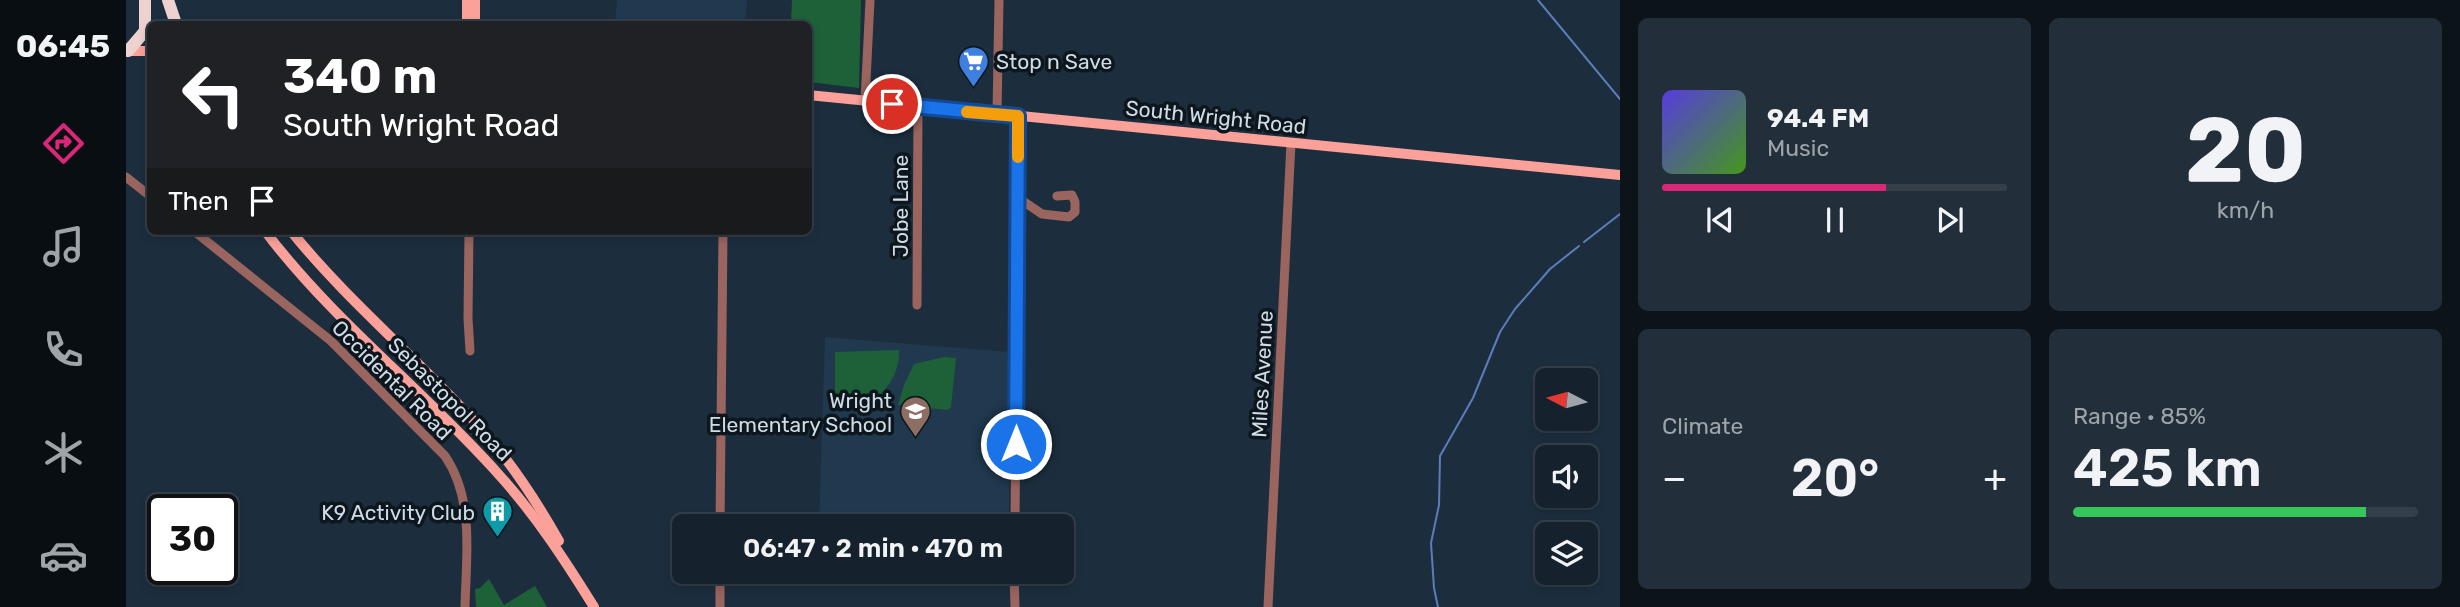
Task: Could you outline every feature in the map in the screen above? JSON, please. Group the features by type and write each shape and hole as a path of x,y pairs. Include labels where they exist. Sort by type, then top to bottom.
{"highway":[{"path":"145,0 153,21"},
{"path":"127,51 145,31 145,0"},
{"path":"168,0 175,21"}],"main road":[{"path":"467,0 467,21"},
{"path":"475,0 475,21"},
{"path":"127,51 147,51"},
{"name":"South Wright Road","path":"812,95 1620,175"},
{"name":"Sebastopol Road","path":"268,235 309,284 507,483 540,525 594,606"},
{"name":"Sebastopol Road","path":"294,235 326,272 456,402 496,446 543,513 594,606"}],"street":[{"path":"865,101 870,0"},
{"path":"997,114 999,0"},
{"name":"Jobe Lane","path":"917,305 918,106"},
{"path":"1015,514 1018,116"},
{"name":"Miles Avenue","path":"1268,607 1291,143"},
{"path":"126,177 147,194"},
{"path":"1017,197 1042,214 1069,217 1074,212 1075,202 1072,195 1057,196"},
{"name":"Occidental Road","path":"199,235 331,341 445,456 457,478 465,505 465,607"},
{"path":"469,235 470,351"},
{"path":"720,514 723,235"},
{"path":"720,584 720,607"},
{"path":"1014,584 1015,607"}],"shaded area":[{"path":"617,0 747,0 745,21 615,21"},
{"name":"Wright Elementary School","path":"825,337 1009,352 1009,514 819,514"}],"green space":[{"path":"792,0 861,0 859,88 812,82 812,21 791,21"},
{"path":"899,350 897,367 891,381 868,406 835,402 835,352"},
{"path":"944,357 956,358 951,407 948,410 898,405 914,364"},
{"path":"489,579 504,605 535,586 547,607 476,607 475,589"}],"waterway":[{"path":"1538,0 1620,99"},
{"path":"1584,242 1620,214"},
{"path":"1438,607 1431,543 1439,505 1440,456 1473,398 1500,332 1515,309 1550,269 1579,246"}],"slow traffic":[{"path":"967,112 1018,116 1018,157"}],"place":[{"name":"Stop n Save","path":"973,88"},
{"name":"Wright Elementary School","path":"915,439"},
{"name":"K9 Activity Club","path":"498,539"}],"route":[{"path":"892,104 1018,116 1016,444"}]}
